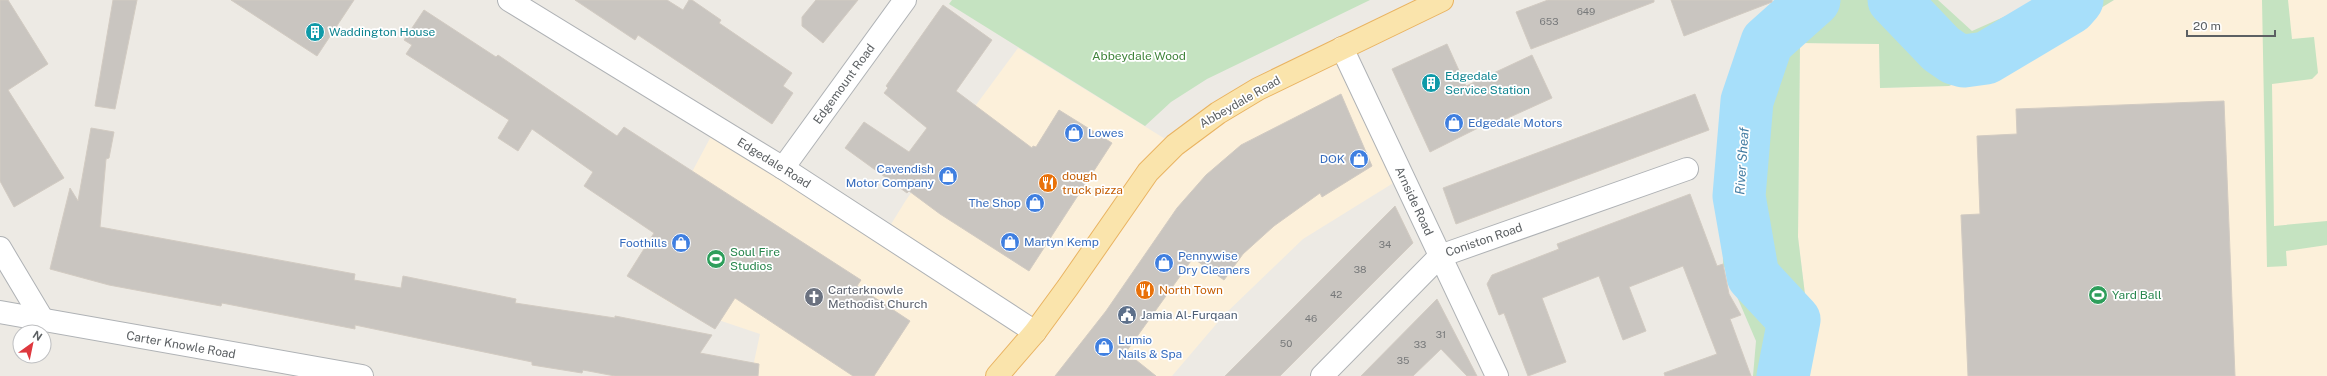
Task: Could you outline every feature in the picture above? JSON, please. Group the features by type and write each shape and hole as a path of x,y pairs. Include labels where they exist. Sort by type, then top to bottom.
{"main road":[{"name":"Abbeydale Road","path":"997,376 1035,332 1099,245 1148,172 1163,156 1192,131 1218,112 1258,90 1442,0"}],"street":[{"name":"Edgedale Road","path":"509,0 783,168 1035,332"},
{"name":"Edgemount Road","path":"783,168 905,0"},
{"name":"Arnside Road","path":"1342,48 1497,376"},
{"name":"Coniston Road","path":"1322,376 1440,256 1687,169"},
{"path":"0,248 43,320"},
{"name":"Carter Knowle Road","path":"0,312 362,376"}],"shaded area":[{"path":"2114,0 2327,0 2327,376 1800,376 1808,319 1798,237 1800,43 1879,44 1880,88 1949,86 1995,76 2038,46"},
{"path":"1018,48 1175,145 1342,48 1403,177 1303,239 1224,315 1172,376 751,376 760,334 674,305 627,276 692,172 716,127 885,234 906,200"}],"green space":[{"name":"Abbeydale Wood","path":"952,0 1370,0 1207,79 1171,102 1145,126 949,4"},
{"path":"1777,0 1938,0 1972,31 2042,0 2114,0 2091,14 1949,86 1880,88 1879,44 1800,43 1798,237 1808,319 1798,376 1753,376 1756,341 1723,264 1722,146 1753,33"},
{"path":"2262,0 2288,0 2292,39 2314,37 2318,73 2312,79 2272,84 2274,226 2327,221 2327,245 2286,251 2287,266 2267,267"}],"building":[{"path":"0,0 8,0 48,64 8,90 64,178 14,207 0,181"},
{"path":"113,0 137,0 115,109 95,106"},
{"name":"Waddington House","path":"231,0 354,0 317,56"},
{"path":"575,0 667,0 683,10 689,0 692,0 721,20 719,23 792,73 783,86 793,93 772,124 638,35 635,40"},
{"path":"816,0 858,0 823,43 802,26 802,17"},
{"path":"1548,0 1654,0 1654,2 1531,49 1516,12"},
{"path":"1671,0 1772,0 1772,2 1684,36"},
{"path":"943,5 992,40 956,91 1032,148 1033,146 1036,147 1059,110 1112,143 1029,271 940,214 909,191 907,193 845,148 864,122 909,152 927,128 884,93 888,88 886,86"},
{"path":"424,10 496,57 498,55 617,136 624,127 861,280 857,286 910,321 874,376 853,376 735,298 715,329 627,276 654,233 584,186 593,172 532,129 518,151 498,138 509,120 406,54 412,45 404,40"},
{"path":"1447,44 1466,86 1532,55 1552,98 1488,127 1486,124 1430,152 1392,69"},
{"path":"1341,94 1372,166 1322,197 1320,193 1274,226 1243,254 1224,280 1193,258 1126,352 1156,376 1055,376 1106,311 1177,208 1206,175 1241,145"},
{"path":"1695,94 1709,130 1456,224 1443,188"},
{"name":"Yard Ball","path":"2224,101 2235,376 1968,376 1961,215 1980,214 1977,136 2017,134 2016,109"},
{"path":"91,128 114,132 109,158 106,159 100,227 355,274 354,280 401,288 403,276 516,299 515,303 615,318 615,316 712,335 700,353 759,364 758,376 615,376 583,370 582,373 532,365 532,362 355,325 355,329 222,303 221,306 109,285 50,269 70,188 78,201"},
{"path":"1690,194 1717,266 1723,264 1729,294 1741,315 1730,319 1751,376 1665,376 1664,373 1717,354 1683,266 1629,287 1646,331 1623,340 1599,276 1542,298 1566,362 1528,376 1504,313 1499,315 1487,284 1492,275 1559,249 1557,244"},
{"path":"1395,206 1413,243 1280,376 1225,376"},
{"path":"1437,299 1477,376 1467,376 1441,349 1413,376 1361,376"}],"waterway":[{"name":"River Sheaf","path":"1783,376 1794,320 1753,276 1739,196 1747,101 1767,42 1814,0"},
{"name":"River Sheaf","path":"1894,0 1941,49 1954,58 1964,61 1986,58 2070,8 2077,0"}],"place":[{"name":"Waddington House","path":"315,32"},
{"name":"Edgedale Service Station","path":"1431,83"},
{"name":"Edgedale Motors","path":"1454,123"},
{"name":"Lowes","path":"1074,133"},
{"name":"DOK","path":"1359,159"},
{"name":"Cavendish Motor Company","path":"948,176"},
{"name":"dough truck pizza","path":"1048,183"},
{"name":"The Shop","path":"1035,203"},
{"name":"Martyn Kemp","path":"1010,242"},
{"name":"Foothills","path":"681,243"},
{"name":"Soul Fire Studios","path":"716,259"},
{"name":"Pennywise Dry Cleaners","path":"1164,263"},
{"name":"North Town","path":"1145,290"},
{"name":"Yard Ball","path":"2098,295"},
{"name":"Carterknowle Methodist Church","path":"814,297"},
{"name":"Jamia Al-Furqaan","path":"1127,315"},
{"name":"Lumio Nails & Spa","path":"1104,347"}]}
